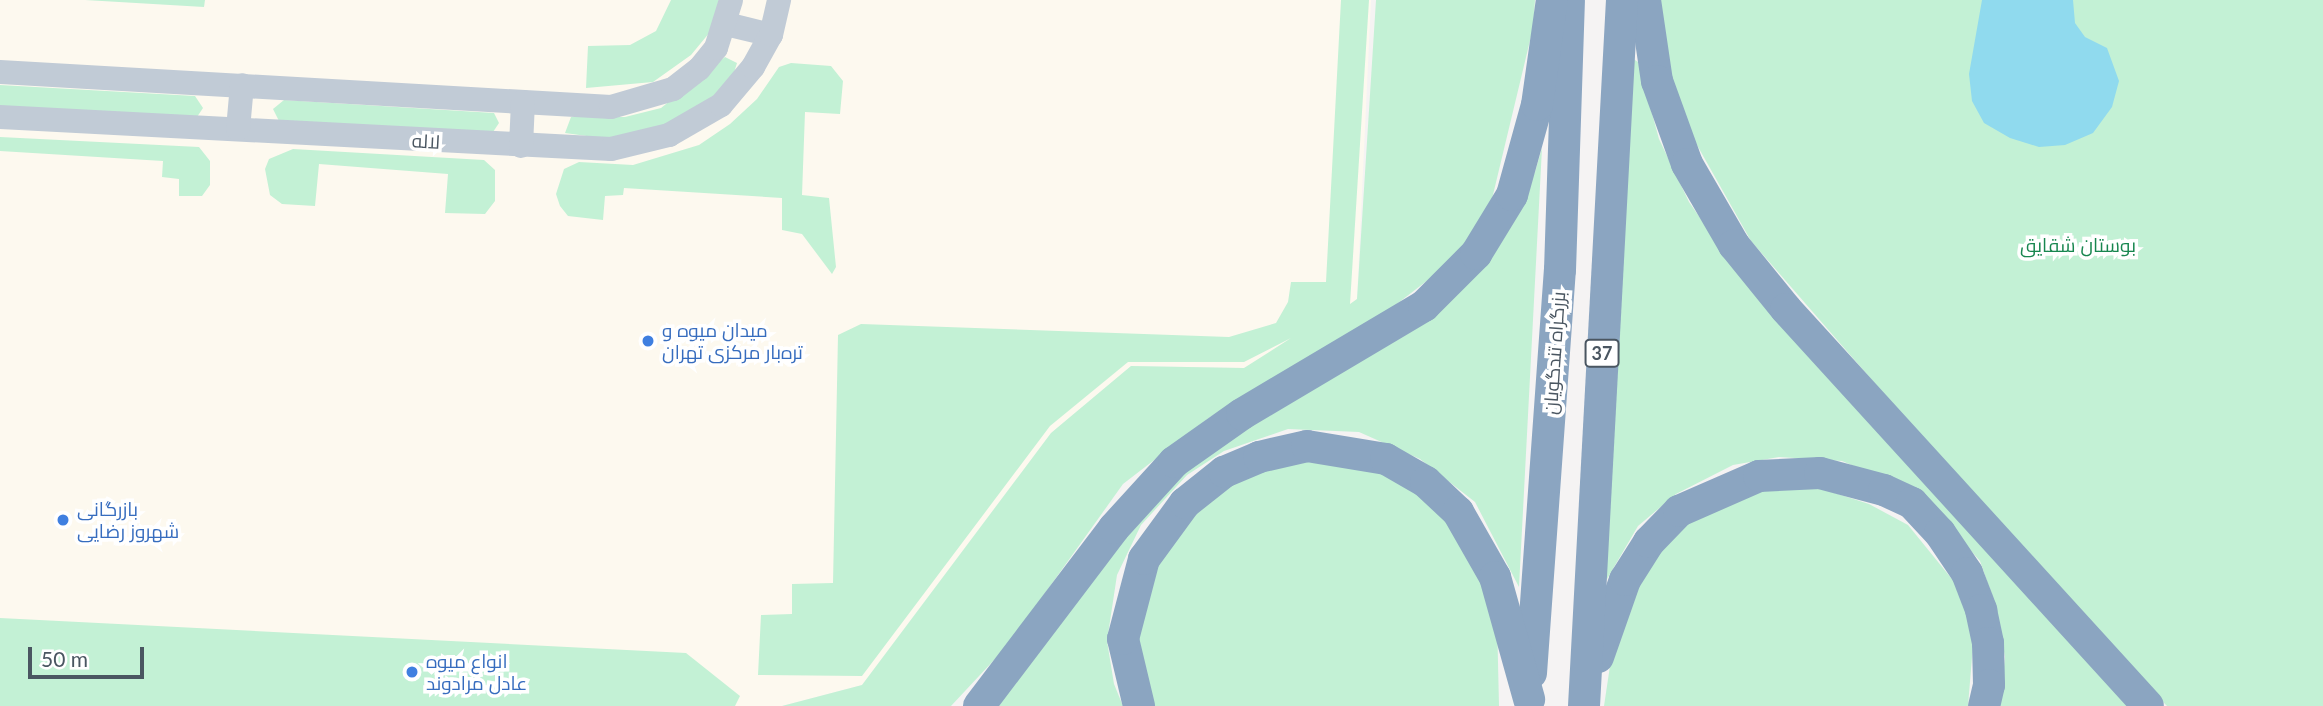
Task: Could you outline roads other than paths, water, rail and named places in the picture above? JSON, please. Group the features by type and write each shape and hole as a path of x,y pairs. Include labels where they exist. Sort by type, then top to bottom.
{"highway":[{"path":"979,706 1114,527 1174,462 1242,414 1405,320 1476,254 1512,195 1537,105 1552,0"},
{"name":"بزرگراه تندگویان","path":"1529,703 1560,270 1569,0"},
{"name":"37","path":"1584,706 1622,0"},
{"path":"1645,0 1657,81 1683,153 1734,245 1786,309 2148,706"},
{"path":"1139,706 1123,639 1144,559 1185,503 1224,472 1259,457 1307,446 1386,459 1426,482 1458,512 1495,577 1529,703"},
{"path":"1584,706 1610,615 1625,580 1649,542 1679,511 1705,496 1759,475 1798,473 1820,473 1884,489 1912,503 1940,533 1967,573 1981,610 1989,643 1989,685 1984,706"}],"street":[{"name":"لاله","path":"0,117 611,149 668,135 698,121 730,96 771,35 779,0"},
{"path":"0,72 611,107 645,100 673,89 699,69 716,48 729,12 771,35"},
{"path":"238,130 242,85"},
{"path":"521,146 523,102"}],"water":[{"path":"1982,0 2073,0 2075,23 2085,37 2107,48 2119,81 2112,107 2093,133 2065,145 2039,147 2010,138 1984,123 1972,101 1969,74"}],"place":[{"name":"میدان میوه و تره‌بار مرکزی تهران","path":"648,341"},
{"name":"بازرگانی شهروز رضایی","path":"63,520"},
{"name":"انواع میوه عادل مرادوند","path":"412,672"}],"park label":[{"name":"بوستان شقایق","path":"2078,245"}]}
